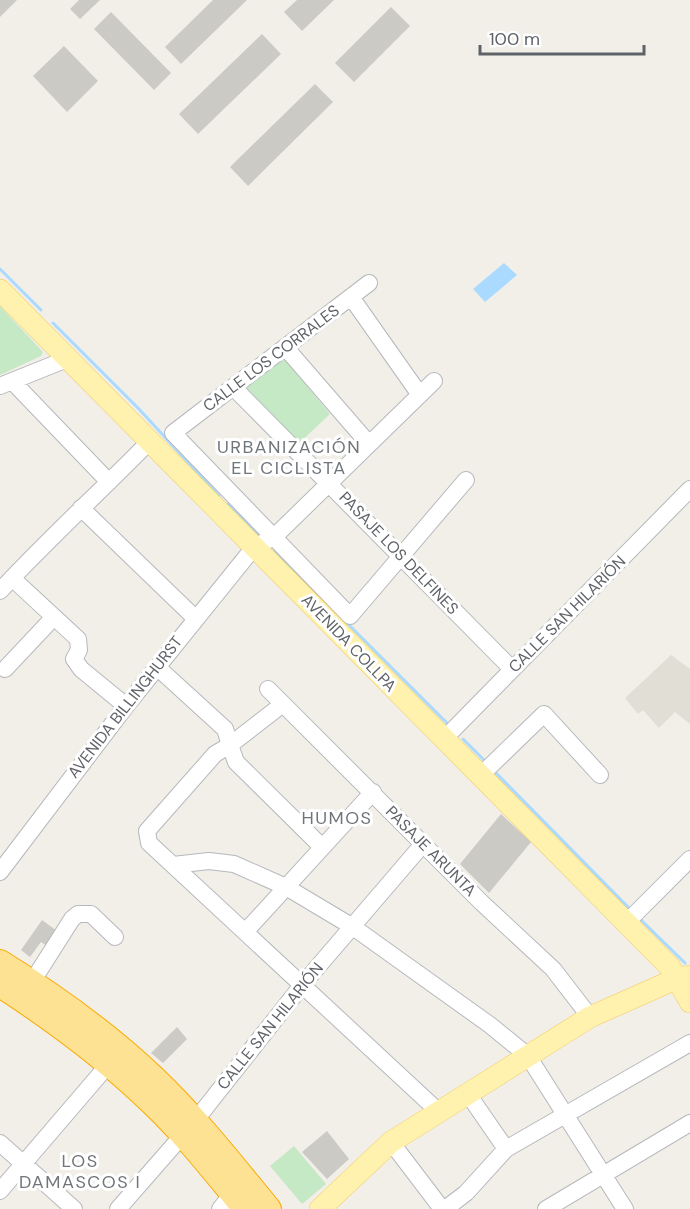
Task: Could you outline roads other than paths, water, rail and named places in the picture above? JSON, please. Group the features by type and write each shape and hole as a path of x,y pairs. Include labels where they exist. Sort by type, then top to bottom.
{"highway":[{"path":"0,962 32,982 115,1043 189,1128 269,1209"},
{"path":"0,985 189,1128 232,1204"}],"main road":[{"name":"AVENIDA COLLPA","path":"0,290 149,442 222,501 264,542 444,739 686,985"},
{"path":"320,1209 391,1143 590,1017 640,995 686,985"}],"street":[{"name":"CALLE LOS CORRALES","path":"222,501 173,433 369,283"},
{"path":"351,297 420,395"},
{"path":"285,347 369,444"},
{"path":"68,359 6,384 109,482"},
{"name":"AVENIDA BILLINGHURST","path":"0,872 195,618 264,542 330,483 434,381"},
{"name":"PASAJE LOS DELFINES","path":"233,387 512,669"},
{"path":"0,591 149,442"},
{"path":"264,542 350,616 466,480"},
{"name":"CALLE SAN HILARIÓN","path":"444,739 690,489"},
{"path":"81,508 195,618"},
{"path":"12,578 78,639 79,650 75,663 126,706"},
{"path":"5,669 54,617"},
{"path":"157,666 225,729 236,762 322,847"},
{"name":"PASAJE ARUNTA","path":"268,689 423,844 553,969 590,1017"},
{"path":"283,704 215,754 147,831 149,843 439,1112"},
{"path":"480,776 544,714 600,775"},
{"path":"246,931 373,792"},
{"name":"CALLE SAN HILARIÓN","path":"118,1209 189,1128 303,984 423,844"},
{"path":"626,924 690,859"},
{"path":"173,865 208,861 234,864 286,887 353,927 490,1025 528,1056 625,1209"},
{"path":"32,982 72,919 78,914 91,914 115,937"},
{"path":"391,1143 444,1209 466,1193 506,1149 690,1043"},
{"path":"0,1191 108,1065"},
{"path":"468,1094 506,1149"},
{"path":"546,1209 690,1123"},
{"path":"0,1143 74,1209"}],"water":[{"path":"504,263 517,275 485,302 473,289"}],"waterway":[{"path":"0,269 41,310"},
{"path":"53,323 139,409 219,496"},
{"path":"228,504 261,537"},
{"path":"275,551 310,586"},
{"path":"344,620 450,726"},
{"path":"463,739 487,763"},
{"path":"493,770 630,909"},
{"path":"641,920 685,963"}],"district":[{"name":"URBANIZACIÓN EL CICLISTA","path":"289,457"},
{"name":"HUMOS","path":"337,818"},
{"name":"LOS DAMASCOS I","path":"80,1171"}]}
